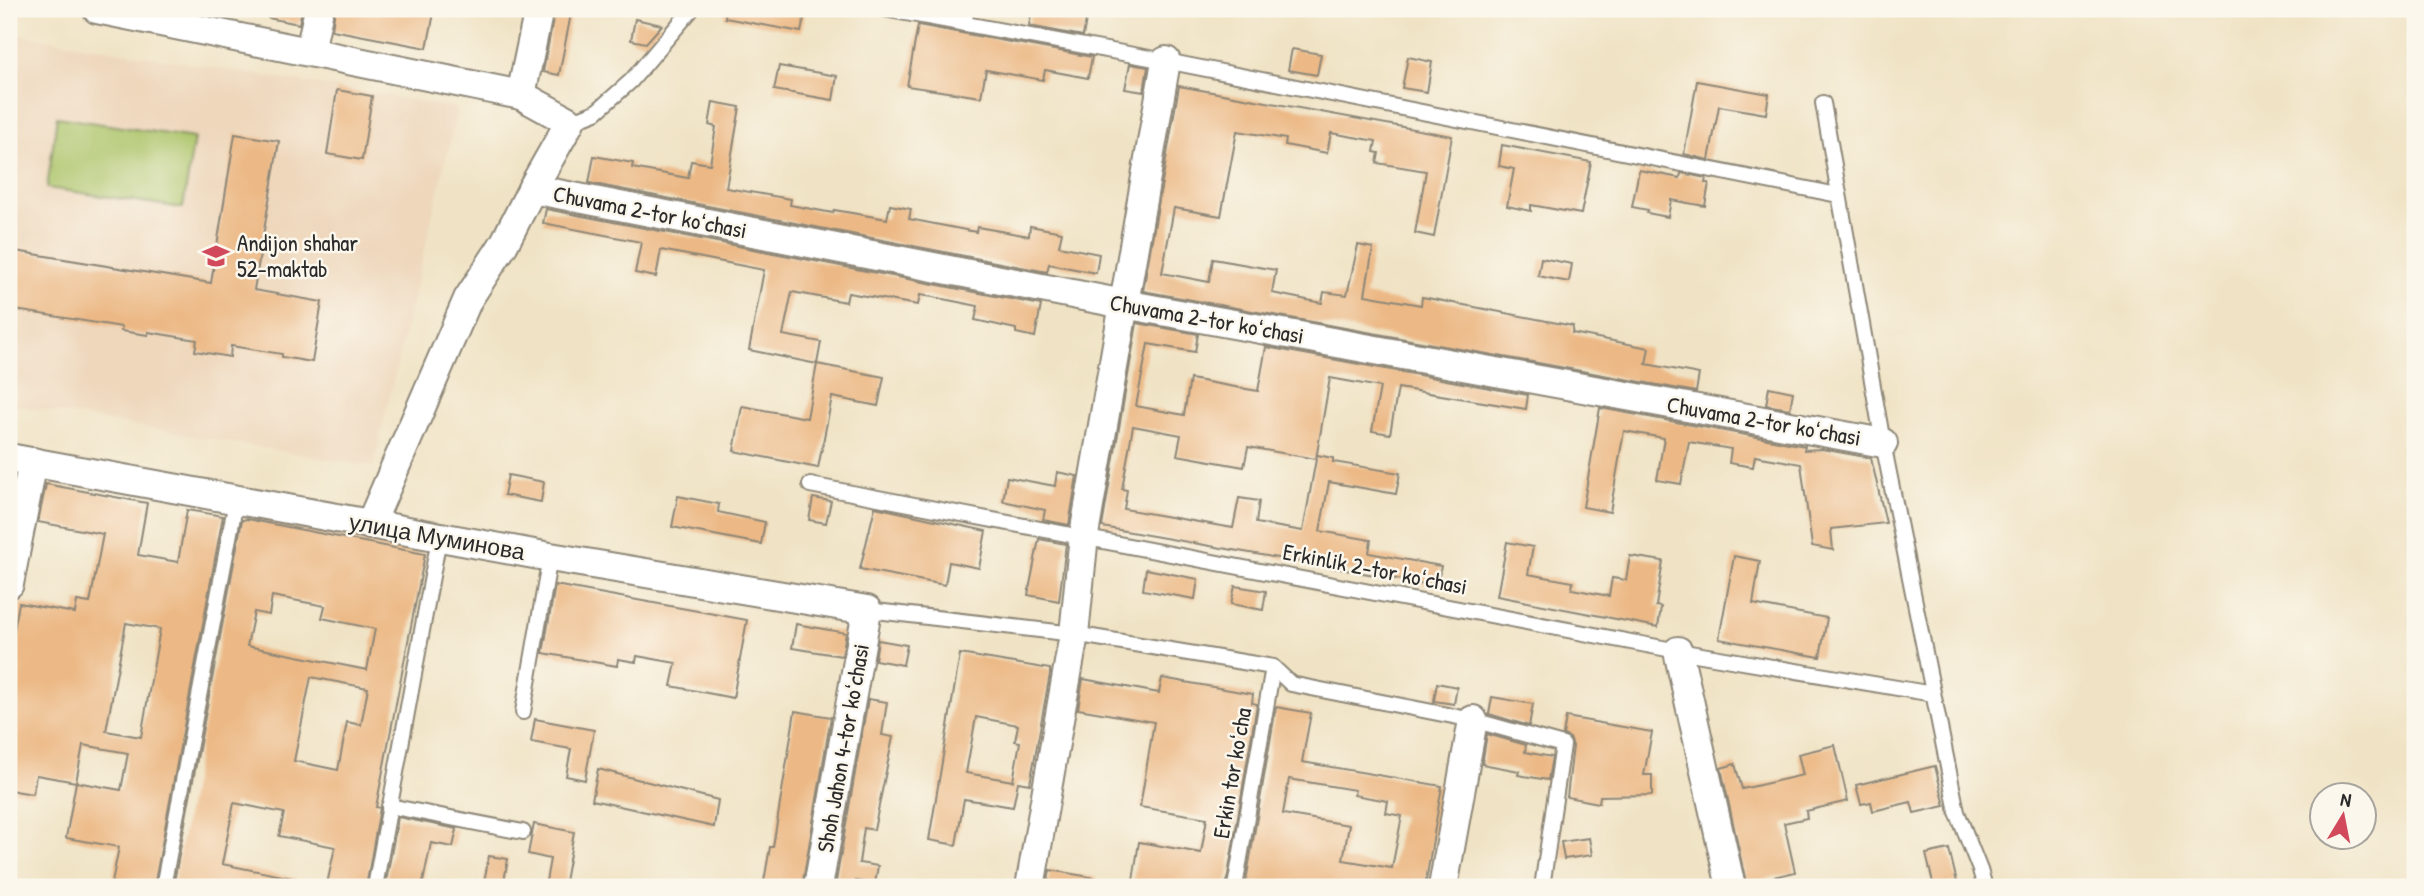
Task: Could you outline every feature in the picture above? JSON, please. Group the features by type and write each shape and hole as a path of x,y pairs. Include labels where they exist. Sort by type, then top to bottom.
{"street":[{"path":"104,9 521,94 570,122 504,244 468,299 370,525"},
{"path":"310,51 318,9"},
{"path":"521,94 539,9"},
{"path":"1030,887 1074,634 1084,536 1166,61"},
{"name":"Chuvama 2-tor koʻchasi","path":"531,190 1124,304 1883,443"},
{"path":"9,584 21,460"},
{"name":"улица Муминова","path":"21,460 439,538 867,610"},
{"name":"Shoh Jahon 4-tor koʻchasi","path":"818,887 867,610"},
{"path":"1678,650 1731,887"},
{"path":"1443,887 1473,720"}],"lane":[{"path":"570,122 596,112 631,81 692,9"},
{"path":"884,9 1166,61 1838,195"},
{"path":"964,24 967,9"},
{"path":"1823,103 1883,443 1957,813 1985,887"},
{"name":"Erkinlik 2-tor koʻchasi","path":"810,485 1678,650 1933,694"},
{"path":"163,887 236,501"},
{"path":"375,887 439,538"},
{"path":"523,712 550,557"},
{"path":"867,610 1074,634 1273,667 1292,684 1473,720 1563,745 1542,887"},
{"name":"Erkin tor koʻcha","path":"1235,887 1273,667"},
{"path":"389,806 523,832"}],"shaded area":[{"name":"Andijon shahar 52-maktab","path":"9,33 458,108 373,467 9,404"}],"green space":[{"path":"57,117 194,138 183,208 47,188"}],"building":[{"path":"269,9 302,9 299,24 268,18"},
{"path":"335,9 410,9 434,13 427,48 332,30"},
{"path":"555,9 572,9 559,75 543,72"},
{"path":"726,9 806,9 801,32 725,18"},
{"path":"1032,9 1088,9 1083,36 1029,26"},
{"path":"635,19 662,25 646,43 631,40"},
{"path":"918,25 1092,57 1088,78 1045,70 1043,80 986,70 981,97 907,86"},
{"path":"1292,49 1321,54 1317,75 1288,70"},
{"path":"1408,57 1432,62 1427,92 1402,88"},
{"path":"1130,64 1148,67 1144,92 1125,89"},
{"path":"779,66 837,76 833,100 774,90"},
{"path":"1697,81 1769,94 1766,114 1719,106 1709,160 1684,154"},
{"path":"1179,86 1452,136 1434,237 1415,233 1426,171 1377,163 1379,153 1374,152 1376,141 1331,133 1327,153 1285,145 1286,139 1237,131 1221,216 1174,208 1162,273 1209,282 1213,259 1276,270 1272,293 1322,303 1324,292 1347,295 1358,245 1373,248 1365,295 1421,305 1422,297 1573,326 1572,333 1649,348 1646,364 1699,374 1696,392 1143,291"},
{"path":"337,90 372,96 362,160 327,154"},
{"path":"713,102 740,107 726,188 791,199 790,205 887,219 890,205 911,209 909,219 976,232 977,227 1029,236 1030,226 1062,232 1059,246 1099,254 1096,273 1049,264 1047,272 589,183 594,156 633,163 632,168 688,178 691,161 710,164 716,127 709,125"},
{"path":"235,134 279,141 254,290 322,302 312,362 231,346 230,357 195,351 197,340 148,332 148,335 121,331 122,327 9,309 9,250 211,283"},
{"path":"1502,145 1591,162 1581,214 1531,205 1531,211 1507,206 1514,169 1499,166"},
{"path":"1639,170 1680,178 1681,173 1706,178 1705,183 1709,183 1705,206 1671,200 1668,217 1632,207"},
{"path":"546,209 1041,305 1035,337 1016,333 1016,329 975,320 978,306 933,297 920,295 918,305 848,293 846,302 792,292 783,335 821,342 817,364 749,350 764,270 661,250 656,277 635,273 641,242 543,223"},
{"path":"1541,258 1572,264 1569,282 1538,276"},
{"path":"1137,323 1198,334 1195,352 1148,344 1136,406 1184,415 1190,379 1258,391 1266,347 1528,395 1526,409 1398,388 1390,434 1372,431 1380,387 1330,378 1316,459 1317,455 1333,458 1333,462 1400,473 1396,494 1329,482 1320,531 1371,540 1369,553 1441,566 1437,586 1102,527","holes":["1133,426 1181,435 1177,455 1244,467 1248,447 1316,459 1303,531 1256,523 1259,501 1239,498 1233,528 1124,509 1127,490 1122,489"]},
{"path":"817,364 884,377 878,406 832,397 818,468 734,451 742,406 807,418"},
{"path":"1769,387 1793,392 1790,409 1766,405"},
{"path":"1600,408 1805,446 1804,450 1822,449 1871,458 1886,523 1831,529 1833,550 1812,546 1801,464 1755,456 1753,467 1729,463 1731,449 1689,442 1681,484 1657,480 1664,438 1624,431 1610,512 1583,507"},
{"path":"1057,472 1077,476 1069,525 1043,520 1045,510 1003,501 1007,477 1055,486"},
{"path":"508,475 544,482 541,502 504,495"},
{"path":"46,484 147,503 138,555 178,562 187,510 223,516 154,887 111,887 119,847 66,838 76,782 36,775 33,794 9,790 9,657 19,603 75,613 77,601 90,603 103,534 38,522","holes":["126,623 160,629 141,737 106,731","83,745 128,753 121,790 76,782"]},
{"path":"678,496 719,504 718,512 765,522 761,544 672,527"},
{"path":"813,498 831,501 826,523 809,520"},
{"path":"875,507 986,531 979,568 949,562 945,585 860,569"},
{"path":"242,520 425,554 376,807 380,808 366,887 327,884 335,847 279,836 284,813 234,803 222,864 297,879 296,887 173,887","holes":["272,596 325,606 322,618 375,629 367,670 247,646 254,612 269,615","311,677 368,688 361,725 347,722 338,770 294,761"]},
{"path":"1039,539 1066,544 1059,601 1028,595"},
{"path":"1507,542 1533,547 1528,574 1573,582 1572,589 1609,596 1612,578 1626,580 1630,556 1663,561 1656,606 1661,607 1658,627 1497,596"},
{"path":"1734,556 1760,561 1753,604 1827,618 1820,657 1719,639"},
{"path":"1146,569 1198,579 1195,599 1143,590"},
{"path":"555,585 747,620 733,698 671,686 676,663 637,656 636,662 618,659 617,666 543,653"},
{"path":"1235,586 1266,591 1263,610 1231,604"},
{"path":"796,624 846,633 842,656 792,648"},
{"path":"878,640 907,645 903,665 875,660"},
{"path":"960,654 1050,669 1030,784 1018,782 1013,807 964,799 956,845 929,840","holes":["976,717 1018,725 1015,741 1020,742 1013,781 966,773"]},
{"path":"1162,678 1253,694 1252,703 1257,704 1226,887 1132,887 1139,842 1201,853 1207,818 1140,807 1154,722 1078,709 1083,679 1159,693"},
{"path":"1437,683 1457,687 1454,704 1434,701"},
{"path":"1492,697 1533,704 1529,726 1489,714"},
{"path":"868,699 887,702 882,735 893,737 874,830 864,828 859,863 878,866 875,884 856,881 855,887 835,887"},
{"path":"1276,707 1311,713 1302,762 1442,786 1425,887 1245,887","holes":["1289,779 1355,790 1354,795 1388,801 1386,813 1402,816 1392,868 1343,860 1349,825 1283,814"]},
{"path":"795,711 831,717 802,887 763,887 770,847 773,847"},
{"path":"1566,717 1652,732 1644,775 1652,775 1652,795 1600,796 1599,803 1567,797 1573,746 1570,738 1563,735"},
{"path":"535,719 594,730 585,780 566,776 571,749 531,742"},
{"path":"1487,734 1526,745 1525,752 1552,757 1548,780 1518,775 1519,771 1482,764"},
{"path":"1835,745 1848,801 1806,811 1807,818 1784,823 1795,872 1761,880 1763,887 1747,887 1721,768 1735,764 1742,789 1803,775 1798,754"},
{"path":"1935,766 1945,806 1914,813 1911,802 1873,811 1871,802 1861,804 1856,785"},
{"path":"598,769 718,800 714,827 592,800"},
{"path":"398,817 457,829 453,847 431,843 422,887 385,887"},
{"path":"534,824 574,832 564,887 545,887 550,859 528,854"},
{"path":"1589,838 1592,855 1564,859 1561,842"},
{"path":"1949,849 1957,882 1934,887 1926,854"},
{"path":"489,856 508,859 503,887 483,887"},
{"path":"1050,870 1096,878 1095,887 1047,887"}],"place":[{"name":"Andijon shahar 52-maktab","path":"216,256"}]}
